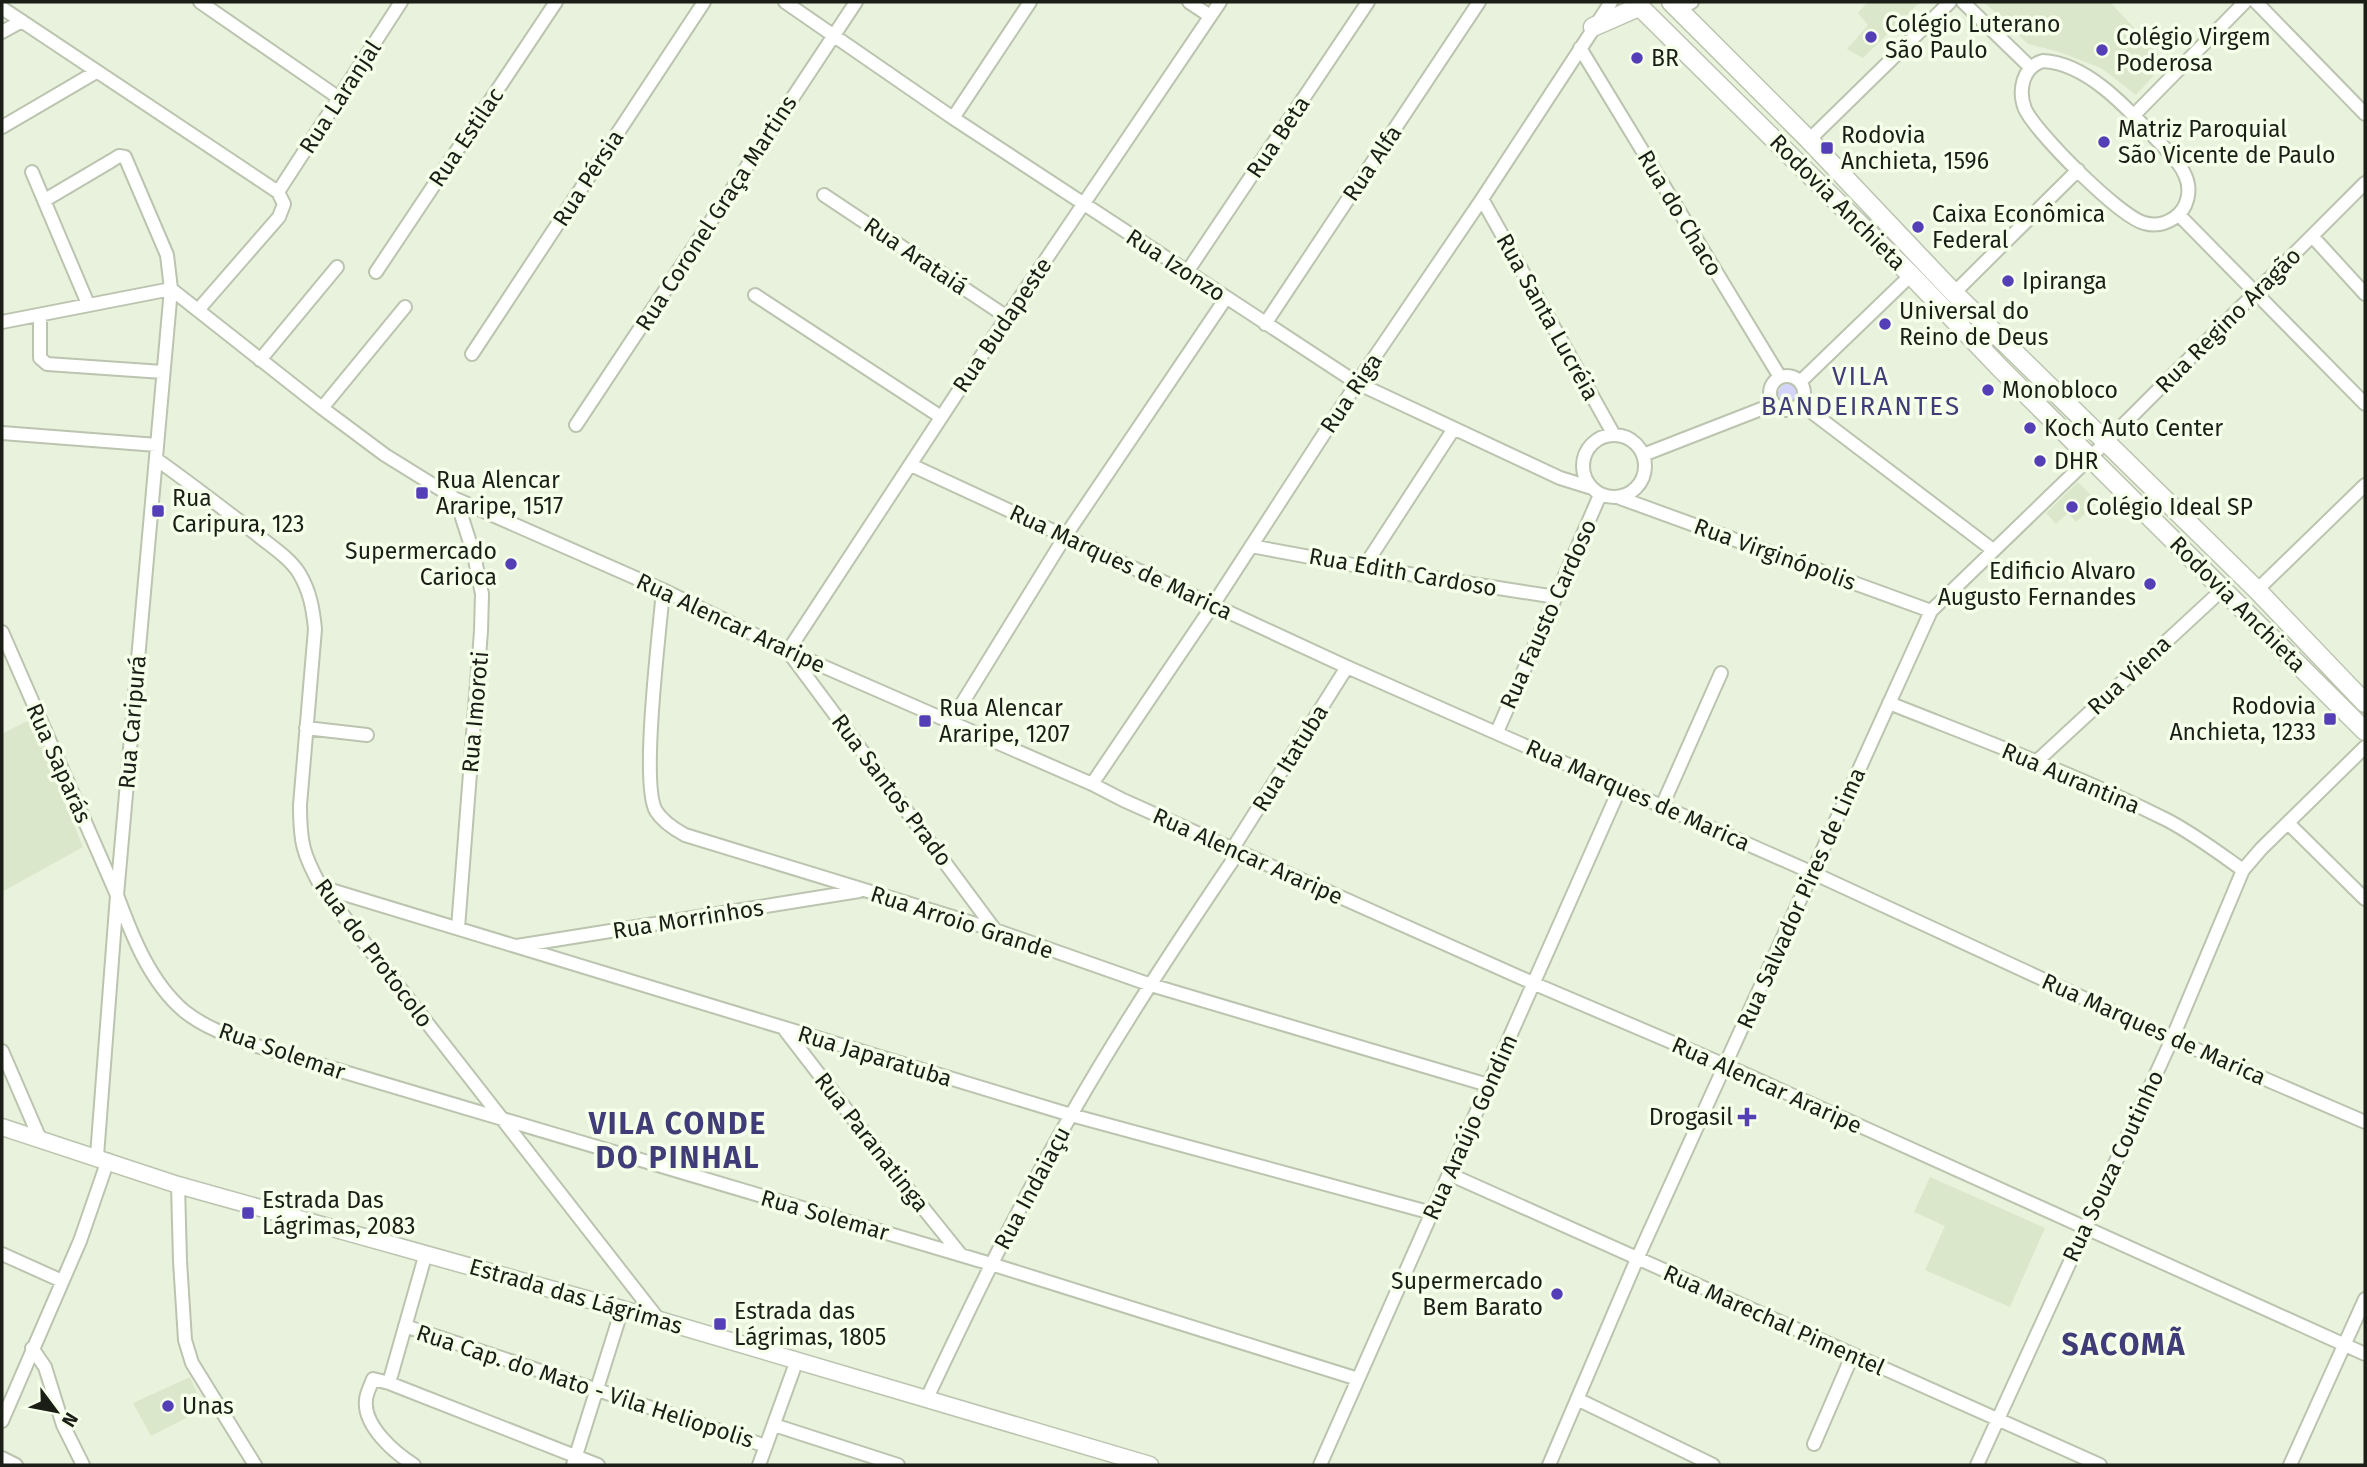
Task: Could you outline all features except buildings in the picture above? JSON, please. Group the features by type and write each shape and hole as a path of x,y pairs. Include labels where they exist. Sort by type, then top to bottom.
{"highway":[{"path":"1593,27 1638,4"},
{"name":"Rodovia Anchieta","path":"1638,4 2365,731"},
{"name":"Rodovia Anchieta","path":"1681,5 1954,293 2257,590 2365,703"}],"main road":[{"name":"Estrada das Lágrimas","path":"2,1127 103,1158 178,1185 622,1309 927,1398 1140,1464"}],"street":[{"path":"200,2 338,98"},
{"name":"Rua Laranjal","path":"278,192 401,2"},
{"name":"Rua Estilac","path":"376,272 556,2"},
{"name":"Rua Pérsia","path":"472,354 704,2"},
{"name":"Rua Izonzo","path":"785,2 953,118 1357,383 1453,430 1595,491"},
{"name":"Rua Coronel Graça Martins","path":"576,425 856,2"},
{"path":"953,118 1030,2"},
{"path":"1189,2 1210,16"},
{"name":"Rua Budapeste","path":"788,651 1007,317 1220,2"},
{"name":"Rua Beta","path":"1187,272 1368,2"},
{"name":"Rua Alfa","path":"1265,324 1479,2"},
{"name":"Rua Riga","path":"1092,784 1611,2"},
{"path":"1809,140 1950,2"},
{"path":"1963,2 2031,68"},
{"path":"2133,115 2245,2"},
{"path":"2256,2 2365,114"},
{"path":"2,8 278,192 284,204 279,217 198,310"},
{"path":"2,32 22,21"},
{"name":"Rua do Chaco","path":"1580,48 1780,377"},
{"path":"2043,61 2064,65 2099,86 2133,115 2178,163 2186,176 2188,199 2179,215 2162,224 2141,222 2129,217 2078,170 2047,137 2025,108 2021,87 2031,68 2043,61"},
{"path":"2,127 96,72"},
{"name":"Rua Caripurá","path":"2,1421 92,1210 103,1158 117,895 172,289 167,255 125,157 119,156 45,200"},
{"path":"1954,293 2078,170"},
{"path":"32,172 88,304"},
{"name":"Rua Regino Aragão","path":"2091,458 2365,183"},
{"name":"Rua Arataiá","path":"824,195 1007,317"},
{"name":"Rua Santa Lucréia","path":"1482,199 1614,435"},
{"path":"2179,215 2365,404"},
{"path":"2312,236 2365,294"},
{"path":"260,360 337,267"},
{"path":"1800,382 1911,275"},
{"path":"2,322 172,289"},
{"name":"Rua Alencar Araripe","path":"172,289 385,455 456,499 663,590 788,651 1092,784 1535,984 1725,1065 2365,1354"},
{"path":"755,295 941,417"},
{"path":"950,723 1066,536 1226,298"},
{"path":"322,408 405,307"},
{"path":"40,315 40,358 47,364 163,372"},
{"path":"1780,377 1793,377 1800,382 1805,393 1801,404 1787,411 1774,404 1770,396 1771,387 1780,377"},
{"path":"1643,455 1774,404"},
{"path":"1801,404 1993,550"},
{"path":"1364,567 1453,430"},
{"path":"2,433 157,445"},
{"path":"1614,435 1632,440 1643,455 1644,477 1639,486 1620,498 1609,498 1595,491 1584,477 1582,465 1585,453 1592,443 1602,437 1614,435"},
{"name":"Rua Salvador Pires de Lima","path":"1549,1465 1637,1259 1931,611 2091,458"},
{"name":"Rua do Protocolo","path":"156,459 203,492 297,570 313,608 315,629 300,831 305,858 321,887 659,1320"},
{"name":"Rua Marques de Marica","path":"911,465 1347,667 1813,873 2172,1039 2365,1122"},
{"path":"2257,590 2365,485"},
{"name":"Rua Fausto Cardoso","path":"1497,732 1556,597 1595,491"},
{"name":"Rua Virginópolis","path":"1620,498 1931,611"},
{"name":"Rua Imoroti","path":"456,499 474,555 482,594 458,928"},
{"name":"Rua Edith Cardoso","path":"1251,546 1556,597"},
{"name":"Rua Viena","path":"2036,762 2223,589"},
{"name":"Rua Arroio Grande","path":"663,590 650,763 651,796 656,811 669,826 685,835 995,930 1151,985 1488,1085"},
{"name":"Rua Saparás","path":"2,632 117,895"},
{"name":"Rua Santos Prado","path":"788,651 995,930"},
{"name":"Rua Itatuba","path":"1151,985 1347,667"},
{"path":"1662,806 1721,673"},
{"name":"Rua Aurantina","path":"1889,703 2036,762 2167,820 2243,870"},
{"path":"306,728 367,735"},
{"name":"Rua Souza Coutinho","path":"1976,1465 2172,1039 2243,870 2365,747"},
{"name":"Rua Araújo Gondim","path":"1321,1465 1620,788"},
{"path":"2288,822 2365,899"},
{"name":"Rua Japaratuba","path":"321,887 1071,1115 1432,1213"},
{"name":"Rua Morrinhos","path":"513,947 862,891"},
{"name":"Rua Solemar","path":"117,895 131,933 146,962 184,1011 206,1025 257,1046 991,1264 1358,1379"},
{"name":"Rua Indaiaçu","path":"927,1398 991,1264 1071,1115 1151,985"},
{"name":"Rua Paranatinga","path":"785,1030 961,1255"},
{"path":"2,1051 40,1139"},
{"name":"Rua Marechal Pimentel","path":"1449,1174 2091,1463"},
{"path":"178,1185 186,1340 192,1363 255,1465"},
{"path":"389,1383 426,1253"},
{"path":"2,1254 62,1281"},
{"path":"2290,1465 2365,1299"},
{"path":"574,1462 622,1309"},
{"name":"Rua Cap. do Mato - Vila Heliopolis","path":"405,1326 766,1446"},
{"path":"32,1348 45,1367 63,1425 83,1465"},
{"path":"1814,1444 1852,1356"},
{"path":"759,1465 797,1360"},
{"path":"414,1465 391,1448 377,1433 365,1401 373,1379 389,1383 574,1462 598,1465"},
{"path":"1577,1399 1707,1464"},
{"path":"774,1425 898,1465"}],"shaded area":[{"name":"Colégio Luterano São Paulo","path":"1868,2 1920,2 1863,58 1847,49 1868,25 1858,13"},
{"name":"Colégio Virgem Poderosa","path":"1984,2 2110,2 2166,62 2136,95 2101,68 2028,44"},
{"name":"Colégio Ideal SP","path":"2078,482 2098,502 2076,522 2068,513 2056,524 2046,513"},
{"path":"31,719 83,847 2,892 2,734"},
{"path":"1930,1177 2045,1228 2010,1307 1925,1270 1945,1226 1914,1212"},
{"name":"Unas","path":"190,1377 204,1409 151,1436 133,1403"}],"green space":[{"path":"1788,384 1795,387 1798,394 1795,401 1788,404 1781,401 1778,394 1781,387"}],"place":[{"name":"Colégio Luterano São Paulo","path":"1871,37"},
{"name":"Colégio Virgem Poderosa","path":"2102,50"},
{"name":"BR","path":"1637,58"},
{"name":"Matriz Paroquial São Vicente de Paulo","path":"2104,142"},
{"name":"Rodovia Anchieta, 1596","path":"1827,148"},
{"name":"Caixa Econômica Federal","path":"1918,227"},
{"name":"Ipiranga","path":"2008,281"},
{"name":"Universal do Reino de Deus","path":"1885,324"},
{"name":"Monobloco","path":"1988,390"},
{"name":"Koch Auto Center","path":"2030,428"},
{"name":"DHR","path":"2040,461"},
{"name":"Rua Alencar Araripe, 1517","path":"422,493"},
{"name":"Colégio Ideal SP","path":"2072,507"},
{"name":"Rua Caripura, 123","path":"158,511"},
{"name":"Supermercado Carioca","path":"511,564"},
{"name":"Edificio Alvaro Augusto Fernandes","path":"2150,584"},
{"name":"Rodovia Anchieta, 1233","path":"2330,719"},
{"name":"Rua Alencar Araripe, 1207","path":"925,721"},
{"name":"Drogasil","path":"1747,1117"},
{"name":"Estrada Das Lágrimas, 2083","path":"248,1213"},
{"name":"Supermercado Bem Barato","path":"1557,1294"},
{"name":"Estrada das Lágrimas, 1805","path":"720,1324"},
{"name":"Unas","path":"168,1406"}],"district":[{"name":"VILA BANDEIRANTES","path":"1861,391"},
{"name":"VILA CONDE DO PINHAL","path":"678,1141"},
{"name":"SACOMÃ","path":"2124,1345"}]}
